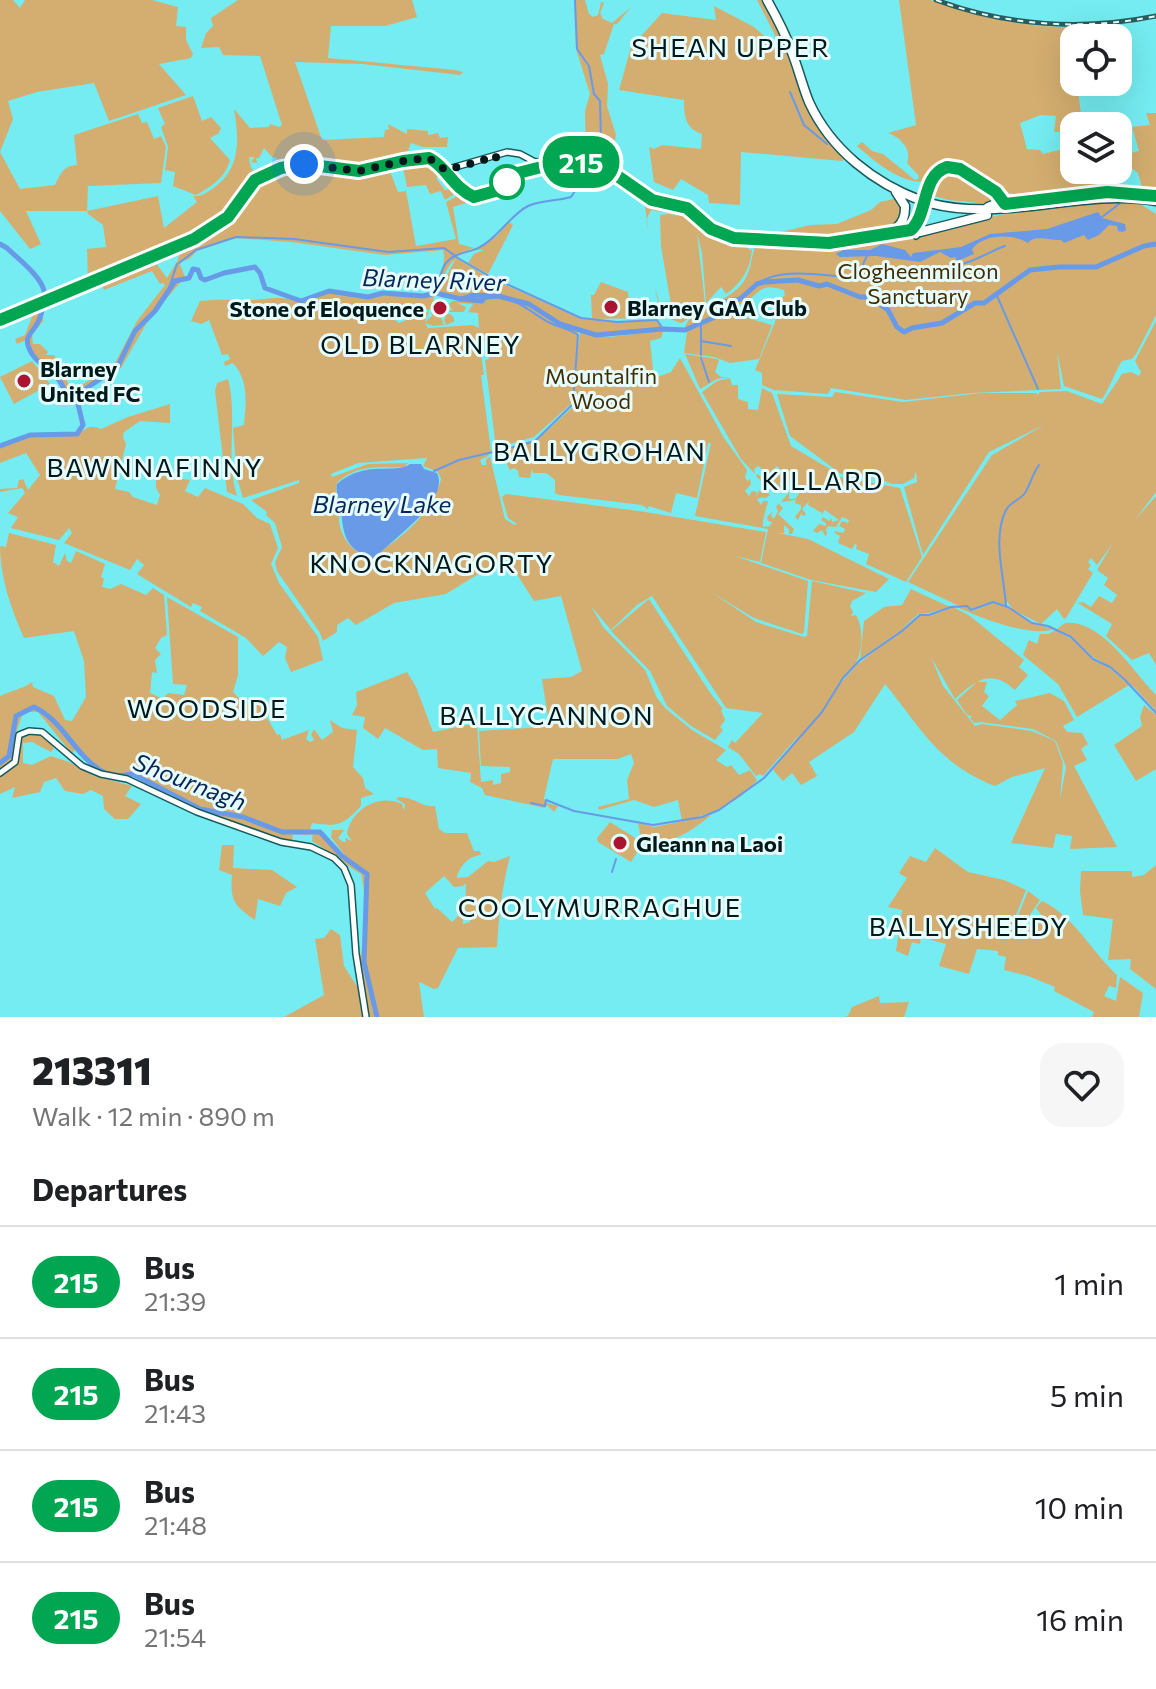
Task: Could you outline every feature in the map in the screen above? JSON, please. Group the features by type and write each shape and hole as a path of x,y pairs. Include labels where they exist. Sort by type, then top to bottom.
{"highway":[{"path":"769,0 816,115 849,157 899,195 905,206 905,214 897,229 870,238"},
{"path":"803,83 823,120 852,155 884,180 926,200 961,206 1016,207"},
{"path":"875,178 926,200 976,211 1091,197 1156,198"},
{"path":"997,194 1003,204 1016,207"},
{"path":"984,207 996,205 997,194"},
{"path":"905,214 915,230 1016,207"}],"main road":[{"path":"0,320 194,239 228,217 255,180 281,168 304,164 359,171 423,158 434,160 444,170 503,152 522,155 535,162 560,159 607,168 652,200 687,208 711,229 728,237 824,243 915,230 931,181 943,168 960,169 997,194"},
{"path":"0,773 15,762 19,735 29,731 42,732 82,766 101,774 127,779 197,812 281,842 311,847 334,858 347,873 352,889 356,956 366,1017"}],"green space":[{"path":"0,0 13,0 20,8 25,0 152,0 178,7 176,26 186,27 186,40 193,54 191,58 159,64 186,95 109,121 94,83 37,92 8,101 13,119 0,152"},
{"path":"238,0 412,0 417,17 385,26 331,26 328,58 455,70 463,72 460,75 362,64 295,62 322,140 384,137 385,130 389,129 388,124 407,134 407,129 428,131 428,135 438,133 440,138 448,137 447,147 423,147 411,143 408,151 422,156 359,169 304,162 281,166 276,163 277,158 264,148 256,158 257,163 251,162 255,157 249,157 250,164 260,178 290,166 354,172 388,166 398,192 406,191 416,246 456,239 446,202 463,193 470,196 466,203 453,207 459,244 474,248 455,259 446,271 438,292 429,294 434,291 442,271 443,250 385,255 236,238 197,251 189,259 179,262 185,277 149,319 121,368 82,393 82,402 71,398 58,376 34,358 26,340 17,344 15,339 25,335 35,309 94,284 43,306 43,321 32,335 33,344 40,344 48,352 46,355 54,355 70,387 76,389 115,363 137,321 165,285 160,284 152,271 104,290 100,281 152,258 167,278 178,260 180,247 172,244 168,249 88,281 87,249 106,247 103,225 87,211 158,196 164,228 197,202 193,196 210,190 230,170 237,141 234,109 250,128 282,125 260,56 223,55 219,47 201,48 206,33 213,26 211,18"},
{"path":"574,0 585,0 593,17 598,15 601,2 604,3 600,13 603,19 612,23 631,7 614,24 604,54 600,55 608,84 607,106 616,135 609,166 605,159 586,158 585,111 590,94 576,49"},
{"path":"757,0 764,0 774,16 803,89 847,156 842,161 741,152 740,205 709,203 708,195 681,179 673,190 654,182 649,147 654,149 662,145 701,149 702,134 687,121 684,100 619,90 631,47 662,13 716,20 714,6 754,27 784,53"},
{"path":"899,0 930,0 996,19 1060,27 1060,96 1079,96 1081,112 1060,112 1060,132 1054,132 1056,116 1041,115 1020,123 1027,149 1040,150 1043,154 1060,150 1060,184 1119,184 1019,195 999,191 955,166 937,167 927,182 907,179 889,171 857,146 862,142 872,151 883,154 915,180 918,179 919,176 907,163 908,153 904,145 888,133 916,125"},
{"path":"193,96 202,121 211,117 221,128 218,134 210,138 230,160 221,176 196,195 173,186 175,172 165,170 168,147 161,127 165,124 158,108"},
{"path":"1146,113 1156,113 1156,194 1094,191 1012,203 1002,200 1003,196 1108,190 1126,184 1128,189 1143,191 1138,173 1132,169 1132,153 1139,151 1132,127 1150,125"},
{"path":"138,114 142,123 147,122 154,139 161,136 166,147 161,183 88,186 87,211 26,211 41,244 30,249 0,211 0,152 20,189 55,185 65,169 77,165 74,135"},
{"path":"426,160 443,173 436,178 445,190 455,188 456,193 445,200 441,191 430,194 426,185 407,187 402,162"},
{"path":"944,170 958,171 994,194 995,201 990,204 930,195 934,178"},
{"path":"898,198 903,205 900,222 871,235 834,240 796,240 763,238 760,232 837,224 871,210 880,202"},
{"name":"Clogheenmilcon Sanctuary","path":"1134,200 1156,214 1156,315 1136,354 1132,359 1122,361 1102,399 1064,386 1057,351 1061,389 906,400 831,388 828,394 774,390 762,385 762,373 755,370 775,322 781,298 785,295 784,290 768,287 747,301 727,306 724,311 772,325 759,359 730,363 714,357 684,353 688,321 742,284 758,242 828,244 908,235 919,238 949,227 1028,210 1089,201 1132,204"},
{"path":"651,201 684,208 695,214 712,232 745,241 752,250 747,269 737,285 726,294 721,287 706,303 702,253 697,233 705,303 707,304 682,323 662,311 658,300 655,288 661,308 672,311 661,246 660,215 686,217 686,212 651,210 647,218 648,231 645,206"},
{"path":"509,222 513,225 488,274 468,263 474,254 484,250 474,250 497,236"},
{"path":"456,258 488,277 581,319 616,322 657,320 661,327 618,335 573,328 578,332 572,403 534,437 496,448 485,360 489,359 487,342 479,341 491,451 480,460 482,465 486,465 486,459 490,457 505,519 517,524 508,518 502,497 506,494 639,511 766,532 760,562 735,556 808,581 804,632 802,634 754,618 711,592 756,622 804,637 807,636 812,581 866,593 852,601 850,606 851,616 856,615 860,627 861,648 854,666 838,686 857,665 919,616 930,616 953,607 970,616 1024,660 1019,667 1028,675 1015,690 998,679 977,682 987,682 984,692 989,696 982,706 1000,720 1017,705 1015,701 1050,693 1064,701 1074,720 1063,726 1067,732 1082,733 1088,744 1081,749 1087,760 1074,766 1117,847 1070,849 1072,836 1056,834 1053,848 1011,843 1045,768 1012,777 995,786 975,777 932,743 885,684 854,732 809,762 817,776 801,785 792,773 783,781 773,770 800,734 763,776 756,776 739,754 728,747 763,713 726,708 652,596 637,605 611,630 591,606 603,627 645,670 657,698 665,708 692,730 726,750 716,760 727,767 731,765 739,775 750,770 757,780 742,795 723,807 682,821 678,800 654,807 634,800 599,810 598,807 629,799 627,780 634,763 631,754 618,759 553,759 544,798 546,803 558,806 554,812 547,805 545,808 485,795 482,788 470,782 471,773 438,768 437,749 423,750 385,728 378,739 363,728 365,717 352,715 357,705 356,692 407,672 433,732 477,723 481,782 493,780 493,785 501,783 501,774 510,772 510,767 481,766 479,731 549,724 542,679 571,677 582,671 561,596 534,601 506,557 446,594 394,603 356,625 348,618 337,625 337,632 323,641 277,571 275,562 282,547 275,523 266,515 267,512 251,500 299,483 299,480 243,498 237,478 233,428 244,425 246,400 242,377 233,363 225,366 224,362 230,359 228,354 222,355 209,320 202,324 191,321 200,301 276,298 301,303 314,295 329,293 368,299 437,295 433,298 437,308 404,318 395,315 392,318 399,323 429,311 425,322 432,316 431,310 435,310 441,315 452,315 455,321 446,325 446,316 442,316 444,325 425,323 428,328 473,325 479,328 478,313 468,312 473,304 457,303 466,307 464,312 447,312 452,310 449,304 452,301 470,301 468,297 481,295 461,298 439,291","holes":["427,458 423,466 438,472 441,479 431,503 393,543 370,558 358,552 345,539 340,528 337,483 360,470 404,467 408,463 368,464 332,477 331,474 358,463","931,657 955,699 977,682 957,700 967,715 972,716 970,718 974,723 1033,729 1056,741 1066,767 1060,800 1063,763 1055,741 1032,731 982,724 975,726 943,686"]},
{"name":"Blarney GAA Club","path":"601,282 628,292 630,311 647,308 647,318 592,319 591,295"},
{"path":"1156,321 1156,492 1135,520 1156,496 1156,665 1149,653 1132,660 1106,636 1112,624 1078,603 1083,602 1091,607 1099,596 1112,603 1117,595 1104,585 1108,578 1097,570 1113,543 1097,565 1091,558 1088,562 1091,565 1088,569 1093,573 1066,618 1057,609 1041,624 1013,610 1007,601 1006,605 993,601 972,609 908,582 992,455 1044,425 989,452 923,555 904,487 917,482 916,471 914,478 903,484 841,474 790,436 777,394 832,397 835,392 903,402 981,393 1038,395 1040,392 1067,391 1102,404 1122,374 1131,372 1139,376 1141,372 1135,361"},
{"name":"Mountalfin Wood","path":"663,331 661,338 650,341 654,378 671,372 680,358 724,438 747,470 745,477 747,481 750,479 751,484 745,491 749,496 752,491 757,492 756,498 759,490 762,493 765,490 770,495 757,499 761,505 763,501 768,501 763,527 770,526 772,522 767,517 773,511 771,516 774,519 779,504 783,508 778,514 794,529 789,534 789,529 784,525 784,533 778,533 808,539 889,579 876,592 811,580 761,563 768,529 695,516 711,443 708,443 697,498 676,493 671,513 649,506 648,509 642,505 559,495 555,493 555,480 546,473 533,473 532,469 530,478 519,477 518,471 514,468 510,470 504,459 499,458 500,452 536,441 575,405 574,379 580,333 609,337"},
{"path":"685,354 719,360 715,372 721,377 729,377 717,379 700,389"},
{"name":"Blarney United FC","path":"32,361 50,384 14,404 0,377"},
{"path":"730,378 732,385 738,385 738,399 748,402 748,409 758,410 762,388 772,393 791,446 835,472 835,476 900,488 922,557 906,582 866,564 869,554 856,549 857,545 852,549 838,543 840,536 834,531 843,533 845,529 839,526 842,521 848,523 849,520 842,517 836,527 828,526 826,537 822,530 817,533 813,531 819,524 826,526 821,520 823,517 829,521 831,518 832,522 839,520 825,510 821,516 822,513 808,505 809,501 802,509 806,514 801,514 798,520 795,517 801,505 795,503 796,500 781,502 789,492 789,499 795,499 799,494 792,488 792,483 787,483 790,481 785,476 779,484 781,488 774,495 777,486 770,484 781,471 777,466 773,470 776,475 773,478 769,474 764,479 768,483 765,485 756,476 758,474 762,478 766,472 758,466 754,469 755,474 741,459 702,392 717,381"},
{"path":"228,379 232,408 232,467 237,496 227,492 215,391 217,383"},
{"path":"170,404 170,423 140,421 124,432 126,444 115,489 157,505 160,495 156,488 156,475 190,480 185,491 198,497 205,488 243,504 257,518 270,524 278,548 271,564 279,583 318,637 323,660 291,672 285,658 287,647 279,642 263,656 246,638 200,611 202,607 193,603 191,607 137,574 144,565 137,559 130,570 64,543 72,533 69,528 59,540 11,528 18,517 8,513 25,493 22,488 0,492 0,489 17,488 19,480 23,479 28,490 40,475 26,453 0,463 0,447 30,437 78,435 88,428 101,429"},
{"path":"9,533 56,545 53,562 59,566 65,553 67,561 71,563 76,551 105,564 102,587 110,589 121,584 146,595 153,588 164,595 167,635 155,648 161,654 155,660 157,673 152,672 150,693 161,698 161,701 168,693 184,695 187,685 173,684 167,597 238,637 238,675 233,692 246,705 256,699 263,709 280,707 266,716 282,740 309,730 306,739 310,742 314,740 311,734 314,729 322,740 333,732 330,720 342,728 357,730 353,767 363,778 365,788 374,794 361,798 361,806 345,821 329,825 312,823 309,835 293,834 292,843 183,804 134,774 119,776 102,771 76,748 72,754 38,712 23,712 16,734 39,728 59,741 51,752 32,742 23,743 23,763 32,765 51,756 69,762 92,775 132,786 125,796 141,804 128,819 115,819 104,809 103,796 91,790 83,794 65,791 56,778 44,782 40,792 12,798 15,787 0,794 0,696 32,682 33,687 54,696 65,720 72,721 86,697 84,661 74,631 24,638 2,569 0,546 6,547"},
{"path":"911,589 950,607 918,614 860,659 864,621 884,607 902,605"},
{"path":"649,599 723,709 725,720 720,727 723,730 715,740 691,726 667,706 650,671 611,631"},
{"path":"993,603 1007,607 1032,623 1053,629 1018,629 957,607 973,611"},
{"path":"1065,623 1092,629 1116,649 1156,695 1156,711 1111,667 1057,629"},
{"path":"1055,630 1073,640 1093,660 1108,667 1129,685 1077,717 1058,684 1023,655 1029,640 1037,644 1040,634"},
{"path":"1144,705 1156,715 1156,769 1136,781 1114,745 1142,726 1140,717"},
{"path":"399,797 435,806 439,829 445,833 467,833 474,851 480,851 481,855 472,857 462,866 457,878 468,877 488,861 510,856 501,901 497,947 458,948 438,988 419,982 424,1017 378,1017 365,962 366,937 363,960 376,1017 367,1017 358,957 361,955 365,915 361,874 312,841 313,831 347,858 331,837 332,830 344,830 338,838 343,842 346,842 345,838 352,841 347,834 360,811 375,802 393,801 402,804 404,811 405,804 396,799","holes":["347,858 368,872 366,877","444,876 454,887 466,883 465,911 470,912 470,922 463,924 463,911 452,922 435,909 425,893"]},
{"path":"710,816 673,839 647,844 641,838 638,823 654,827"},
{"name":"Gleann na Laoi","path":"610,822 640,841 641,846 631,862 598,842 597,838"},
{"path":"222,845 234,845 233,868 272,870 297,887 286,893 280,906 258,899 255,920 235,902 232,875 219,870"},
{"path":"935,848 968,872 1004,880 1026,890 1010,930 1028,891 1040,900 1027,919 1016,923 1034,928 1042,916 1036,908 1042,901 1064,916 1117,975 1116,988 1109,986 1104,996 1116,1001 1120,977 1143,993 1139,1017 1092,1017 1094,1012 1054,991 1055,987 1004,970 1006,957 998,955 998,951 977,949 969,974 939,966 946,944 921,937 920,944 912,942 908,956 896,951 902,910 888,907 907,878 899,873 910,856 926,862"},
{"path":"1156,865 1156,989 1130,969 1131,959 1108,960 1113,919 1083,915 1080,891 1081,871 1132,871 1132,877 1144,875"},
{"path":"331,929 340,935 344,966 358,988 362,1017 284,1017 324,995 315,939 324,938"},
{"path":"879,996 880,1003 909,1002 904,1017 844,1017 848,1016 852,1007"}],"water":[{"path":"1098,212 1102,218 1125,224 1126,230 1118,231 1117,226 1109,225 1088,240 1084,235 1064,243 1043,238 1028,243 1008,237 992,238 972,249 974,254 957,261 955,257 940,252 920,262 876,256 840,257 836,254 843,250 870,250 882,244 905,250 911,257 913,253 961,247 990,234 1047,229"},
{"name":"Blarney Lake","path":"421,464 424,469 437,473 439,484 436,495 419,517 378,555 373,558 364,555 347,540 337,484 358,472"}],"waterway":[{"path":"436,293 442,269 450,259 487,243 528,206 571,197 586,174 599,176 608,159 601,141 600,101 594,94 589,66 577,49 575,0"},
{"path":"790,92 804,125 827,144"},
{"path":"1102,217 1119,204"},
{"path":"179,263 196,250 236,237 294,239 388,252 444,248 454,255"},
{"name":"Shournagh","path":"0,244 42,285 42,311 27,343 35,358 78,404 83,425 77,434 30,435 0,446"},
{"name":"Blarney River","path":"73,401 73,397 117,368 135,331 155,311 175,281 189,278 193,269 198,270 205,280 255,267 265,288 301,301 329,291 368,297 383,293 423,296 436,293 461,299 473,295 498,296 529,304 560,324 596,335 685,330 715,317 725,302 740,299 757,284 798,280 819,286 827,284 860,297 870,297 888,310 897,327 904,332 942,323 975,303 984,303 1030,270 1096,267 1144,246 1156,244"},
{"path":"757,284 775,276 795,274 869,278 918,274 965,263 1005,246"},
{"path":"867,256 863,264 868,276"},
{"path":"456,257 489,276 581,318 617,322 657,320 663,329"},
{"path":"168,291 177,264"},
{"path":"461,299 482,301 484,296"},
{"path":"997,296 1038,389"},
{"path":"482,300 510,300 578,335 573,404 535,441 495,452"},
{"path":"701,325 701,355"},
{"path":"701,341 731,346"},
{"path":"701,358 709,382"},
{"path":"434,471 459,460 493,452"},
{"path":"1006,605 999,545 1002,521 1008,507 1025,493 1039,465"},
{"path":"531,803 545,806 546,800 574,811 653,825 702,817 719,810 764,778 822,712 843,678 860,660 920,615 951,607 967,606 971,610 993,602 1008,607 1032,623 1048,626 1071,637 1093,659 1110,667 1125,680 1156,713"},
{"name":"Shournagh","path":"0,763 9,756 16,716 34,707 54,721 85,758 105,773"},
{"name":"Shournagh","path":"118,776 133,774 200,809 243,817 282,832 320,832 342,856 367,874 364,962 377,1017"},
{"path":"612,872 616,859"}],"railway":[{"path":"936,0 990,16 1045,23 1101,23 1156,16"}],"bus line":[{"name":"215","path":"0,320 185,244 228,217 260,176 290,164 359,171 429,158 444,170 454,185 474,197 499,190 520,172 569,160 602,166 652,200 687,208 711,229 728,237 798,242 834,242 911,230 916,227 933,176 947,167 960,169 996,192 1005,204 1107,192 1156,196"}],"place":[{"name":"Blarney GAA Club","path":"611,307"},
{"name":"Stone of Eloquence","path":"440,308"},
{"name":"Blarney United FC","path":"24,381"},
{"name":"Gleann na Laoi","path":"620,843"}],"district":[{"name":"SHEAN UPPER","path":"731,46"},
{"name":"OLD BLARNEY","path":"421,343"},
{"name":"BALLYGROHAN","path":"600,450"},
{"name":"BAWNNAFINNY","path":"155,466"},
{"name":"KILLARD","path":"823,479"},
{"name":"KNOCKNAGORTY","path":"432,562"},
{"name":"WOODSIDE","path":"207,707"},
{"name":"BALLYCANNON","path":"547,714"},
{"name":"COOLYMURRAGHUE","path":"600,906"},
{"name":"BALLYSHEEDY","path":"969,925"}],"route":[{"path":"304,164 359,171 429,158 445,170 495,155 507,182"}]}
